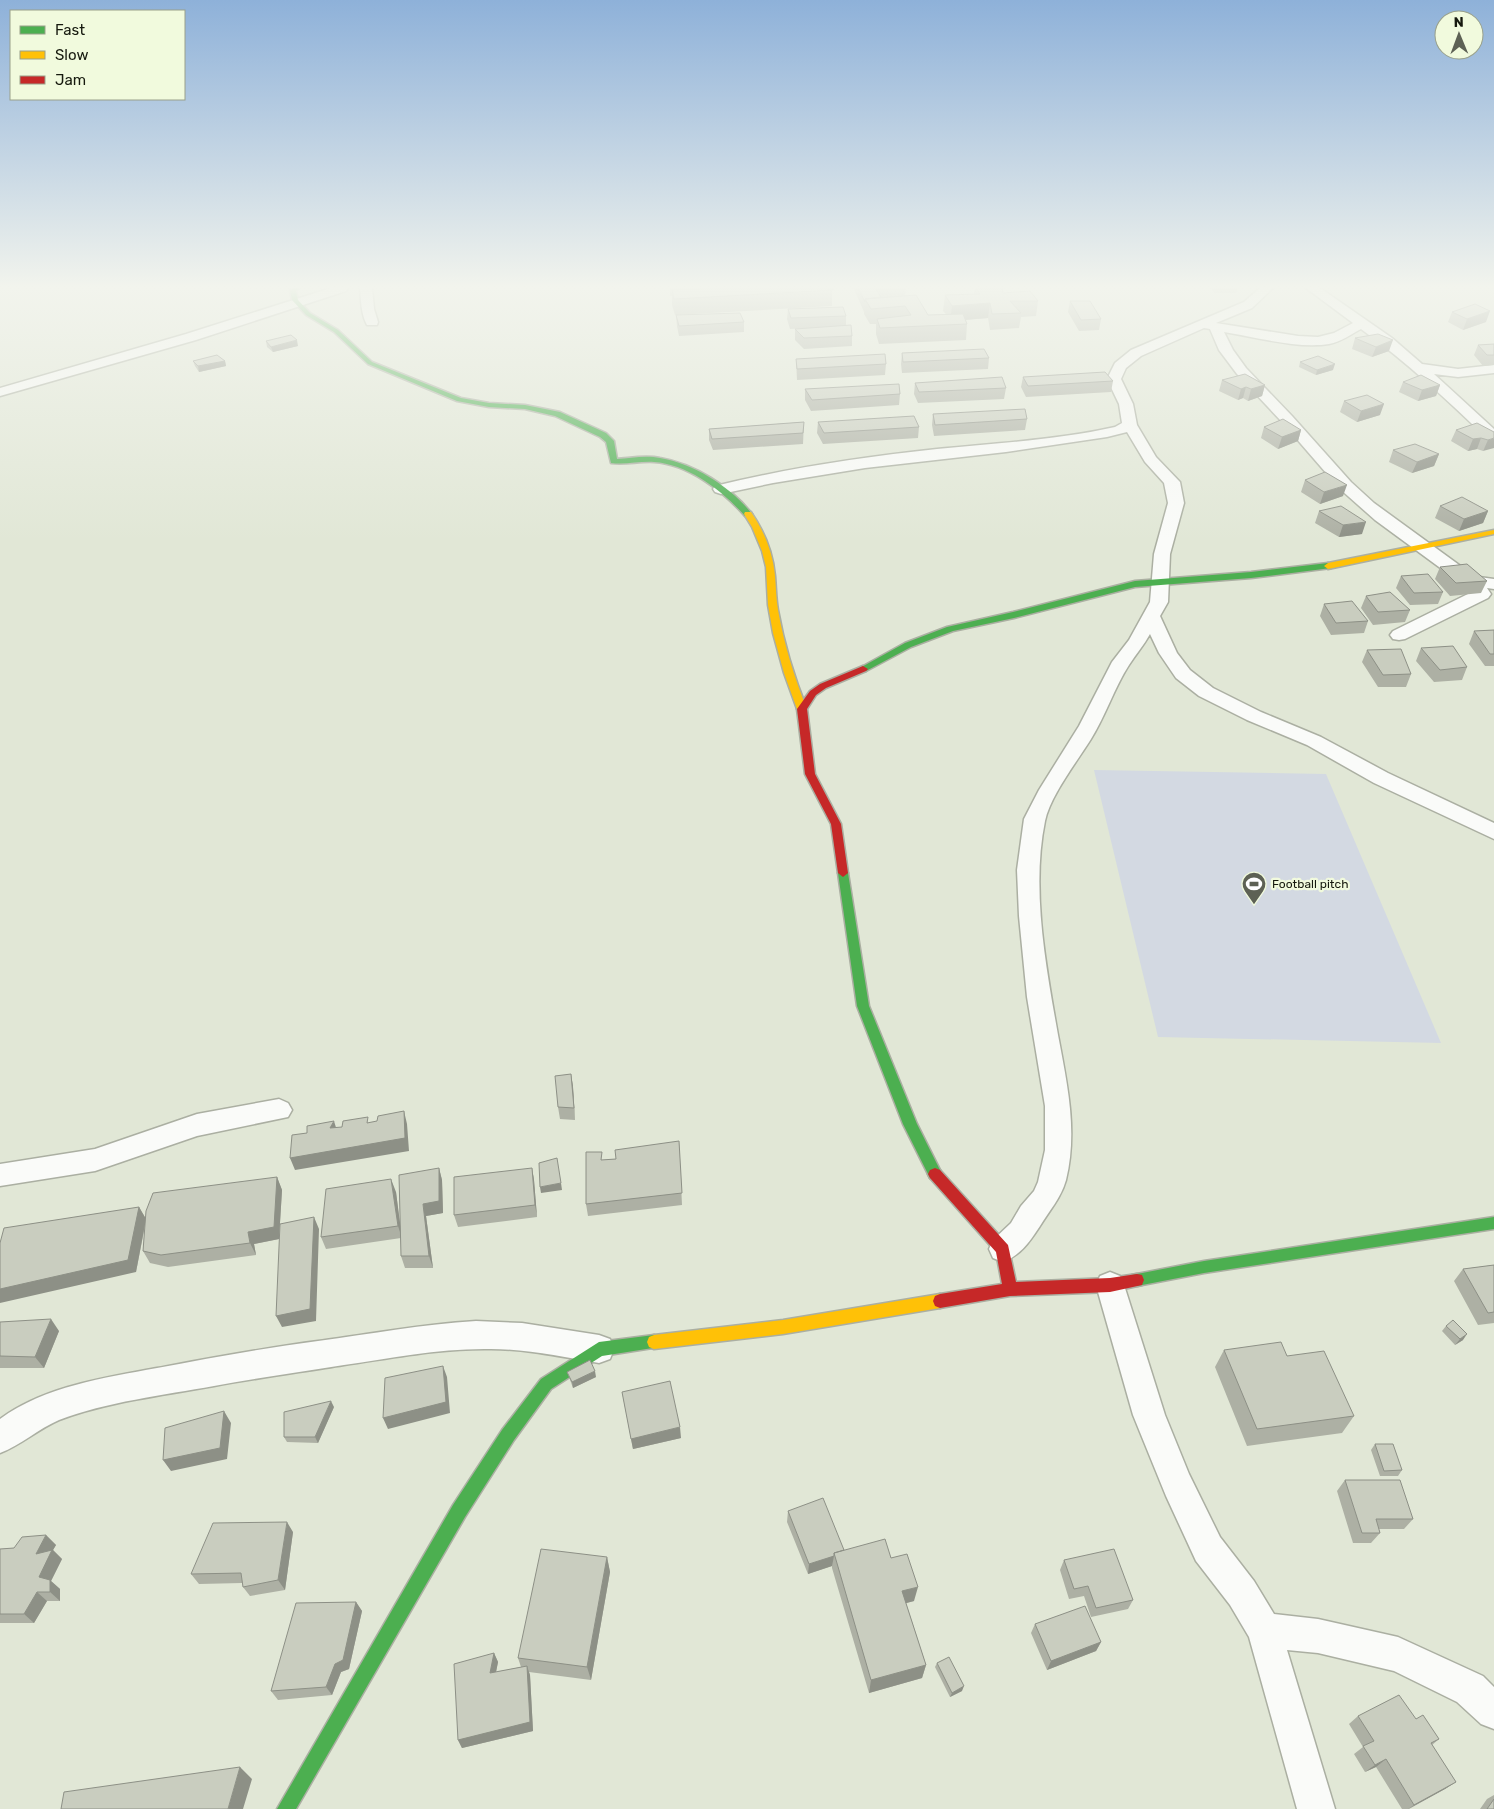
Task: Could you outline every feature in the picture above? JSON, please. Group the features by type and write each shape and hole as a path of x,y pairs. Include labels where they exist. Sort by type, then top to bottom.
{"street":[{"path":"0,392 69,372"},
{"path":"390,372 439,393 471,403 525,407 557,414 603,435 610,441 614,461 659,460 693,472 721,488 737,500 754,522 769,567 773,609 794,691 802,709 810,774 836,824 863,1006 910,1124 932,1170 1003,1249 1010,1289"},
{"path":"1003,1249 1021,1232 1031,1214 1044,1199 1052,1182 1058,1150 1058,1106 1041,1017 1030,916 1028,870 1035,819 1049,790 1090,726 1097,705 1121,662 1137,642 1159,602 1162,554 1176,504 1175,490 1172,482 1150,459 1130,425 1126,404 1114,379 1117,372"},
{"path":"1245,372 1344,484 1388,521 1460,574 1475,582 1494,584"},
{"path":"1424,372 1442,387 1494,437"},
{"path":"1454,372 1463,372"},
{"path":"1442,387 1447,378 1458,373"},
{"path":"721,488 892,460 1006,448 1107,433 1130,425"},
{"path":"1380,556 1388,547 1392,538 1388,521"},
{"path":"802,709 813,693 823,686 855,673 924,638 950,629 1014,615 1122,586 1251,575 1326,566 1423,548 1494,532"},
{"path":"1399,635 1482,594 1475,582"},
{"path":"1152,617 1168,654 1185,677 1206,692 1254,716 1314,741 1381,778 1494,832"},
{"path":"0,1175 95,1160 196,1125 279,1110"},
{"path":"0,1438 14,1426 40,1413 89,1395 231,1367 415,1341 476,1335 525,1336 599,1349 783,1327 1010,1289 1110,1285 1204,1267 1494,1223"},
{"path":"1110,1285 1148,1414 1176,1485 1208,1549 1242,1593 1264,1630 1316,1809"},
{"path":"286,1809 454,1520 508,1435 546,1384 599,1349"},
{"path":"1264,1630 1318,1636 1398,1654 1470,1689 1494,1711"}],"shaded area":[{"name":"Football pitch","path":"1094,770 1326,774 1441,1043 1158,1037"}],"building":[{"path":"1105,372 1113,381 1028,386 1023,377"},
{"path":"1245,374 1265,385 1251,389 1246,387 1241,389 1222,380"},
{"path":"1421,375 1440,385 1422,390 1403,382"},
{"path":"1002,377 1006,388 919,392 915,383"},
{"path":"899,384 900,394 812,400 805,389"},
{"path":"1367,395 1384,404 1361,411 1344,401"},
{"path":"1025,409 1027,419 935,425 933,414"},
{"path":"914,416 919,427 824,433 818,422"},
{"path":"1283,419 1301,430 1282,437 1264,427"},
{"path":"804,422 803,433 712,439 709,429"},
{"path":"1477,423 1494,432 1494,438 1488,440 1481,438 1473,439 1456,430"},
{"path":"1415,444 1439,454 1417,462 1393,450"},
{"path":"1325,472 1347,485 1324,492 1305,480"},
{"path":"1462,497 1488,511 1464,519 1440,506"},
{"path":"1341,506 1366,522 1343,525 1319,511"},
{"path":"1467,564 1487,581 1456,583 1440,567"},
{"path":"1428,574 1443,592 1414,593 1401,576"},
{"path":"1390,592 1410,610 1378,612 1366,596"},
{"path":"1352,601 1368,621 1336,623 1324,604"},
{"path":"1494,630 1494,654 1490,654 1474,631"},
{"path":"1453,646 1467,667 1440,670 1421,648"},
{"path":"1401,649 1411,674 1383,675 1367,650"},
{"path":"571,1074 574,1108 558,1107 555,1076"},
{"path":"404,1111 405,1138 290,1158 292,1135 307,1133 307,1126 334,1121 330,1128 342,1127 343,1121 368,1117 367,1123 377,1121 378,1116"},
{"path":"679,1141 682,1193 586,1204 586,1152 602,1152 601,1160 616,1159 615,1150"},
{"path":"557,1158 561,1183 540,1187 539,1163"},
{"path":"439,1168 439,1201 423,1204 429,1256 401,1256 399,1175"},
{"path":"532,1168 535,1205 454,1215 454,1177"},
{"path":"277,1177 274,1227 248,1232 250,1243 161,1255 143,1251 146,1211 153,1193"},
{"path":"391,1179 398,1226 321,1237 326,1189"},
{"path":"139,1207 128,1260 0,1289 0,1243 4,1228"},
{"path":"314,1217 310,1309 276,1316 280,1224"},
{"path":"1494,1265 1494,1312 1488,1313 1463,1269"},
{"path":"51,1319 35,1357 0,1356 0,1322"},
{"path":"1453,1320 1467,1334 1460,1339 1446,1326"},
{"path":"1281,1342 1287,1356 1324,1351 1354,1416 1257,1429 1224,1350"},
{"path":"590,1360 595,1371 572,1382 567,1372"},
{"path":"443,1366 446,1402 383,1418 385,1378"},
{"path":"670,1381 680,1427 631,1439 622,1392"},
{"path":"331,1401 315,1437 284,1437 284,1412"},
{"path":"224,1411 220,1448 163,1460 165,1428"},
{"path":"1375,1444 1393,1444 1402,1470 1384,1471"},
{"path":"1345,1480 1400,1480 1413,1519 1376,1519 1380,1533 1362,1533"},
{"path":"823,1498 844,1550 834,1553 834,1556 809,1564 788,1511"},
{"path":"287,1522 278,1580 243,1587 241,1573 191,1574 213,1523"},
{"path":"46,1535 36,1554 52,1550 39,1577 50,1580 50,1592 37,1592 24,1614 0,1614 0,1549 14,1548 22,1537"},
{"path":"885,1539 891,1558 907,1554 918,1587 902,1591 926,1665 871,1680 834,1553"},
{"path":"541,1549 607,1557 587,1667 518,1658"},
{"path":"1114,1549 1133,1600 1096,1608 1088,1586 1074,1589 1064,1560"},
{"path":"356,1602 343,1660 335,1664 326,1687 271,1691 296,1603"},
{"path":"1085,1606 1101,1642 1051,1661 1035,1624"},
{"path":"494,1653 490,1673 527,1666 530,1722 458,1740 454,1664"},
{"path":"949,1657 964,1686 952,1693 937,1663"},
{"path":"1399,1695 1416,1719 1423,1715 1439,1739 1431,1743 1456,1782 1414,1805 1386,1759 1375,1765 1363,1746 1374,1741 1358,1716"},
{"path":"240,1767 228,1809 61,1809 64,1792"},
{"path":"1494,1799 1494,1809 1487,1809"}],"traffic: fast":[{"path":"393,372 459,400 489,405 525,407 557,414 603,435 610,441 614,461 655,459 684,467 720,488 748,514"},
{"path":"863,669 908,645 950,629 1014,615 1135,584 1251,575 1328,566"},
{"path":"843,873 863,1006 910,1124 935,1174"},
{"path":"1137,1280 1204,1267 1494,1223"},
{"path":"286,1809 459,1511 508,1435 546,1384 599,1349 654,1342"}],"traffic: slow":[{"path":"748,514 760,535 766,551 770,567 772,605 778,633 789,673 802,709"},
{"path":"1328,566 1494,532"},
{"path":"654,1342 783,1327 940,1301"}],"traffic: jam":[{"path":"843,873 836,824 810,774 802,709 813,693 823,686 863,669"},
{"path":"935,1174 1003,1249 1010,1289"},
{"path":"940,1301 1010,1289 1110,1285 1137,1280"}],"place":[{"name":"Football pitch","path":"1254,905"}]}
